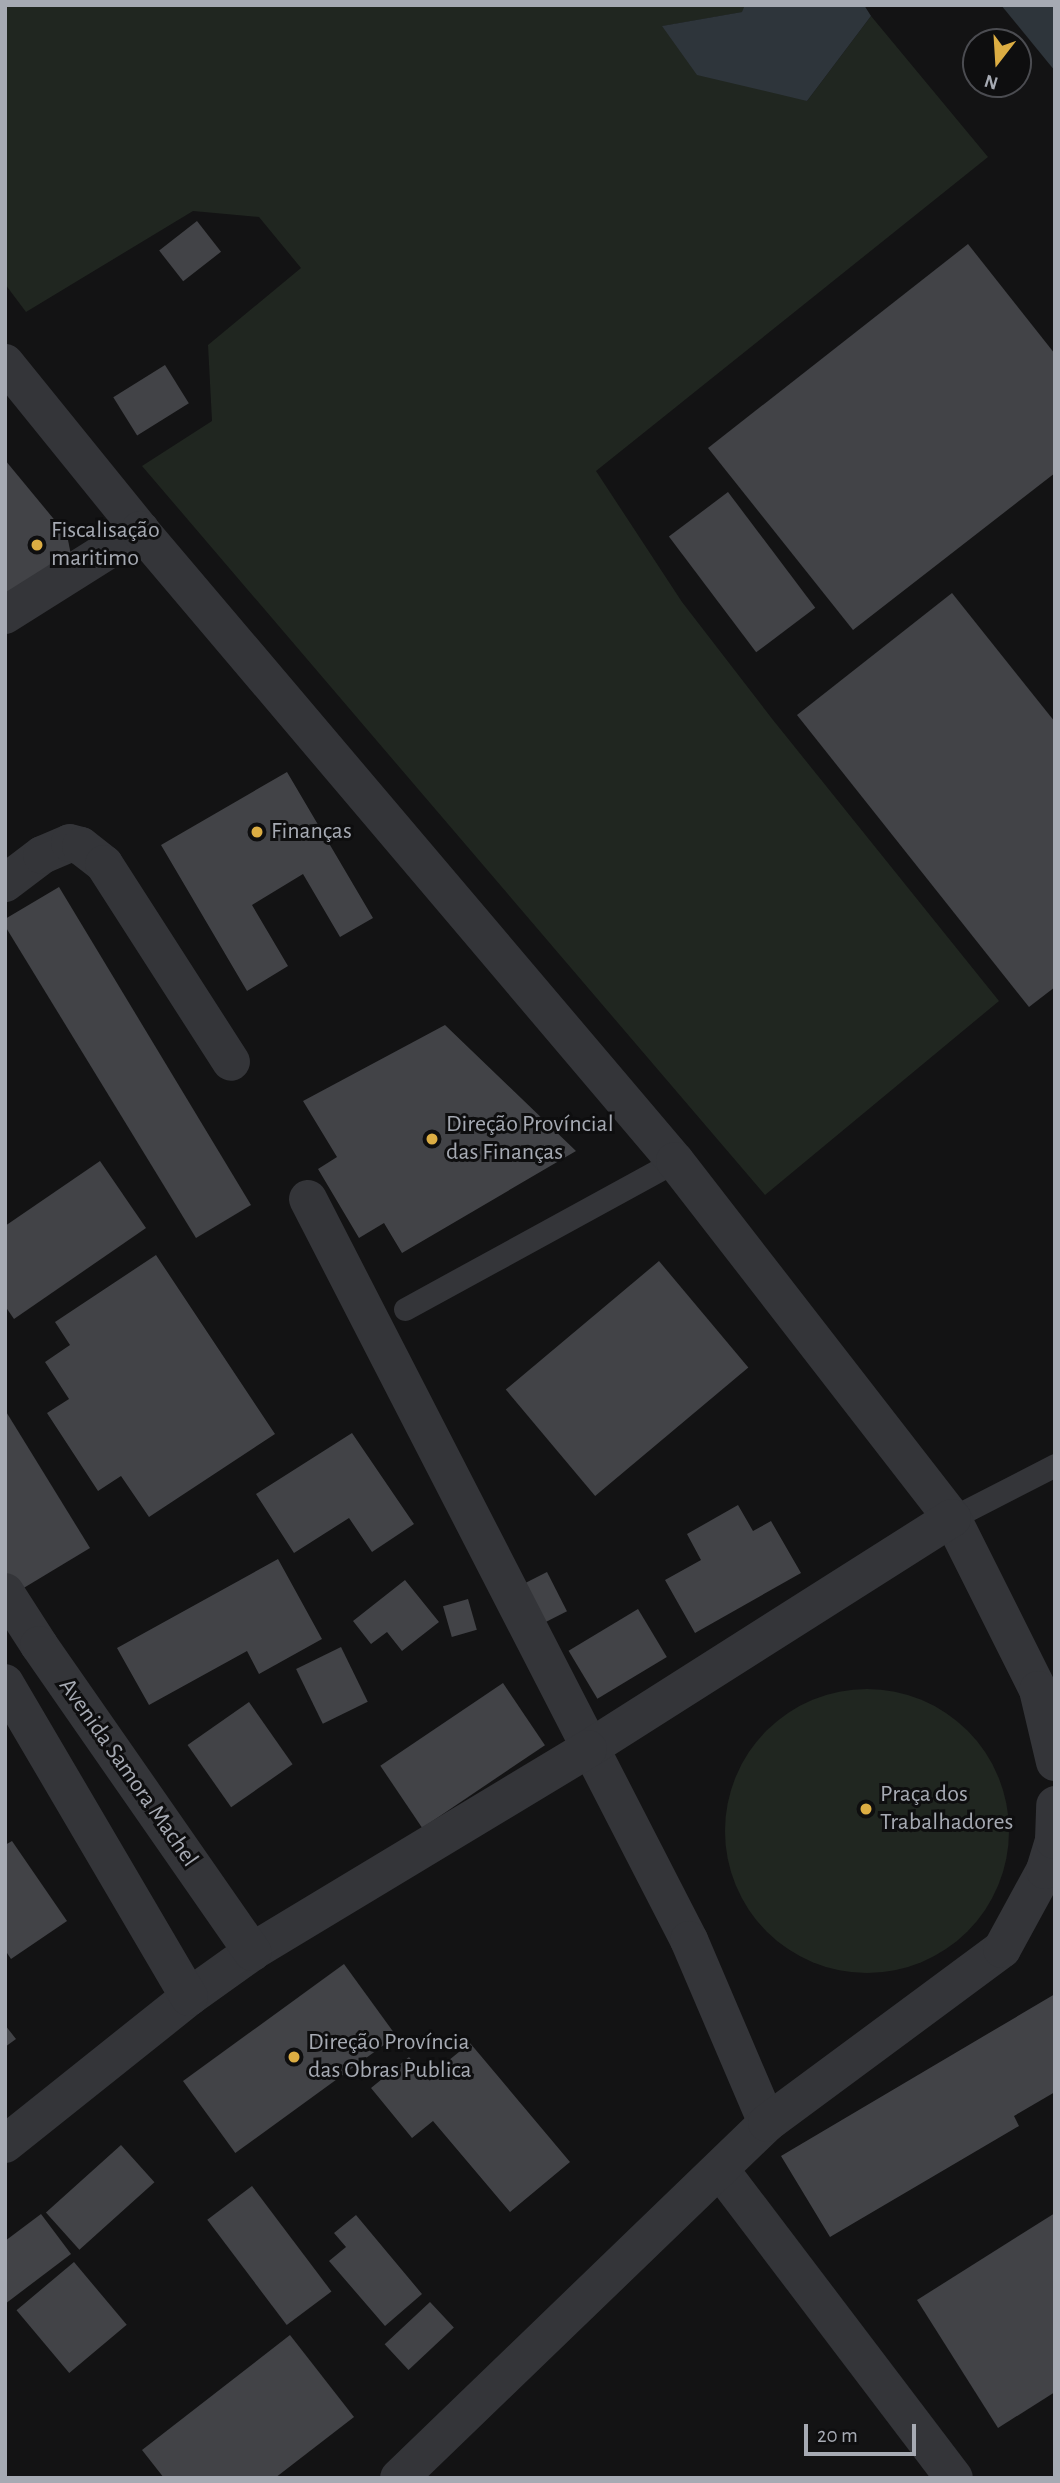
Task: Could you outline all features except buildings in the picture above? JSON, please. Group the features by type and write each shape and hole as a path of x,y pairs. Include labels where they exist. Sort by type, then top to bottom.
{"street":[{"path":"5,363 140,530 675,1161 952,1518 1038,1690 1055,1762"},
{"path":"5,615 140,530"},
{"path":"5,883 42,855 70,843 81,846 104,864 231,1062"},
{"path":"308,1199 689,1940 767,2123"},
{"path":"5,2144 189,1997 252,1952 589,1749 952,1518"},
{"name":"Avenida Samora Machel","path":"5,1592 252,1952"},
{"path":"5,1683 189,1997"},
{"path":"400,2478 457,2419 721,2171 767,2123 939,1999 1002,1949 1045,1870 1054,1840 1055,1805"},
{"path":"721,2171 954,2478"}],"lane":[{"path":"405,1309 675,1161"},
{"path":"952,1518 1055,1465"}],"shaded area":[{"path":"5,5 745,5 743,12 663,26 807,101 871,16 988,157 596,471 682,602 773,720 999,1001 765,1195 142,466 212,421 208,345 301,268 259,217 193,211 26,312 5,284"},
{"path":"745,5 864,5 871,16 807,101 697,75 662,26 742,12"},
{"path":"1001,5 1055,5 1055,71 1032,43 1032,28 1020,28"},
{"path":"853,1689 881,1689 895,1691 934,1705 968,1730 993,1764 1007,1803 1007,1859 993,1898 968,1932 934,1957 908,1967 881,1973 853,1973 839,1971 800,1957 766,1932 741,1898 731,1872 725,1845 725,1817 727,1803 741,1764 766,1730 800,1705 826,1695"}],"place":[{"name":"Fiscalisação maritimo","path":"37,545"},
{"name":"Finanças","path":"257,832"},
{"name":"Direção Províncial das Finanças","path":"432,1139"},
{"name":"Praça dos Trabalhadores","path":"866,1809"},
{"name":"Direção Província das Obras Publica","path":"294,2057"}]}
